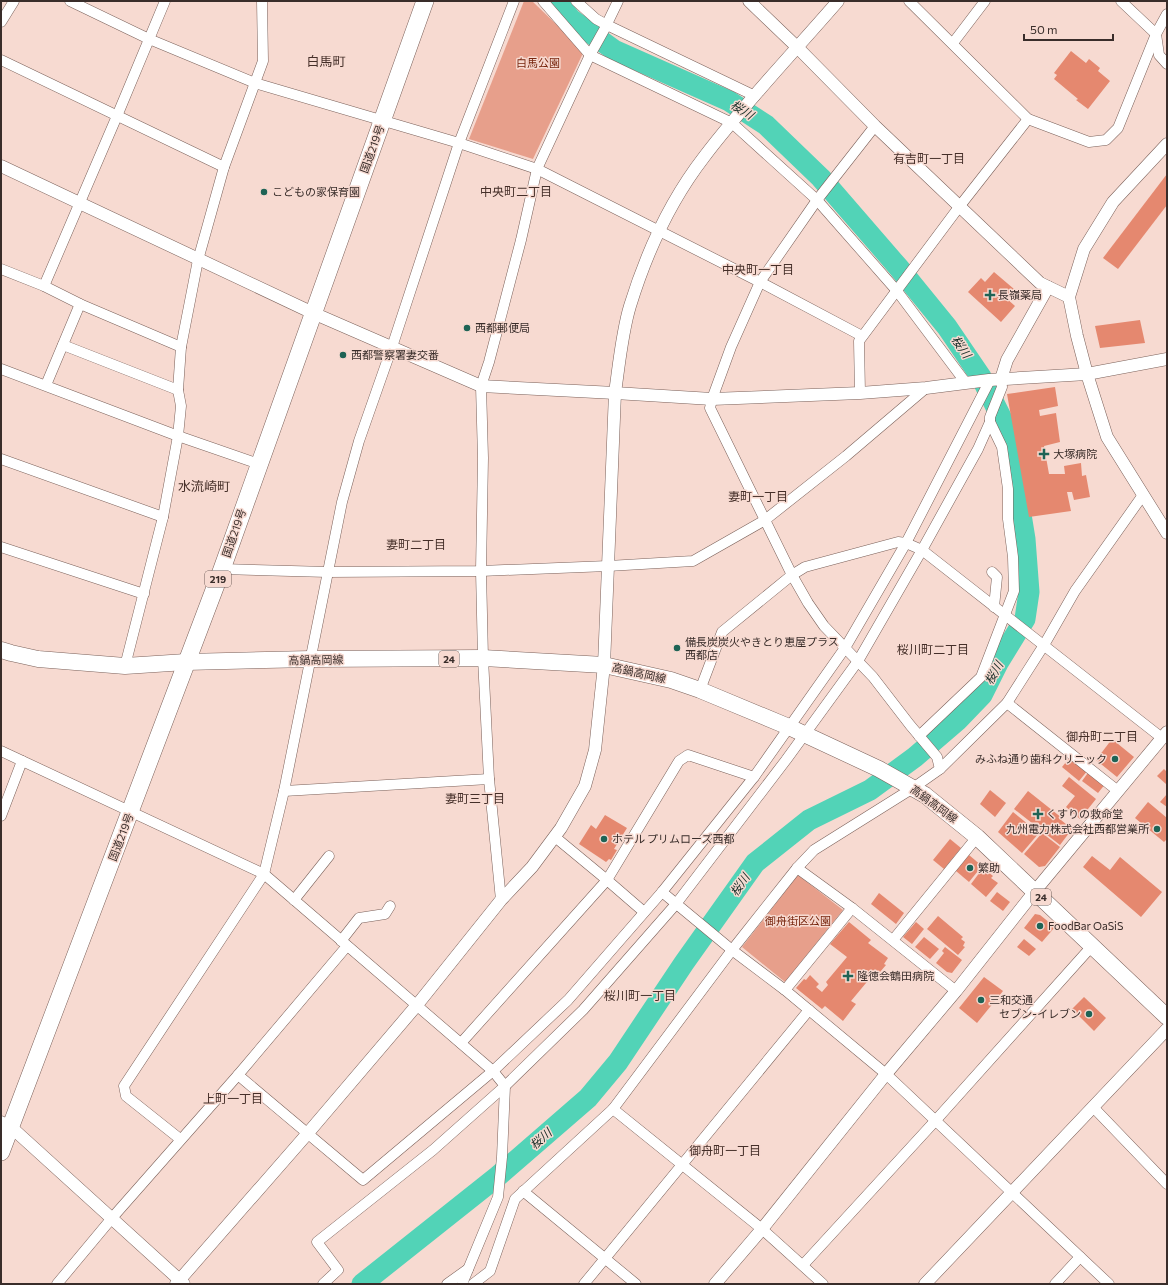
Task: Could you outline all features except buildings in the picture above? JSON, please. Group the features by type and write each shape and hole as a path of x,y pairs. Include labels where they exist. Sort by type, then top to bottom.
{"highway":[{"name":"国道219号","path":"1,1152 6,1124 130,811 222,569 425,1"}],"main road":[{"name":"高鍋高岡線","path":"1,650 38,659 125,666 186,662 311,659 483,658 604,665 671,680 700,690 789,727 879,769 941,806 1035,891 1167,1017"}],"street":[{"path":"1,22 14,1"},
{"path":"70,1 149,39 255,83 459,143 537,169 760,282 862,336"},
{"path":"44,286 165,1"},
{"path":"125,666 163,517 178,436 181,406 178,390 181,347 198,260 224,168 263,61 262,1"},
{"path":"180,1139 126,1096 124,1086 264,874 284,791 342,502 356,449 392,348 459,143 514,1"},
{"path":"544,1 592,52 734,121 819,199 898,289 968,383"},
{"path":"576,1 606,27 753,98"},
{"path":"501,900 489,778 483,658 483,458 481,386 489,362 521,240 537,169 592,52 618,1"},
{"path":"749,1 798,48 874,126 1040,283 1069,297"},
{"path":"6,1124 112,1218 180,1283 417,1005 501,900 532,867 555,837 585,786 595,750 604,665 614,393 630,308 659,231 675,201 703,158 753,98 838,1"},
{"path":"909,1 1028,119 1089,142 1106,140 1118,128 1156,34 1167,14"},
{"path":"953,43 985,1"},
{"path":"1121,1 1156,34 1159,56 1167,64"},
{"path":"1,60 224,168"},
{"path":"860,393 859,341 862,336 1028,119"},
{"path":"874,126 819,199 760,282 731,347 710,408 792,575 808,603 824,626 858,661 937,757 940,768"},
{"path":"1166,148 1113,202 1084,249 1069,297 1076,336 1107,437 1167,534"},
{"path":"1,166 313,313 481,386 712,399 860,393 1087,374 1167,359"},
{"path":"1,269 44,286 80,304 181,347"},
{"path":"238,1075 363,1180 493,1071 568,1000 662,892 754,777 845,648 906,543 976,410 995,382 1048,287"},
{"path":"46,386 80,304"},
{"path":"63,345 178,390"},
{"path":"1,369 178,436 259,464"},
{"path":"323,1284 338,1270 317,1242 433,1150 505,1086 583,1010 676,904 805,735 858,661 978,449 990,420 995,382"},
{"path":"222,569 328,572 482,571 693,561 765,520 846,456 926,388"},
{"path":"921,738 981,677 1007,617 1014,591 1013,557 1008,519 1008,489 1002,447 990,420"},
{"path":"1,459 163,517"},
{"path":"473,1284 490,1271 515,1199 613,1109 732,950 797,868 814,850 940,768 1007,703 1041,643 1075,591 1143,495"},
{"path":"700,690 722,632 792,575 805,567 898,542 906,543 922,550 1041,643 1164,735 1035,891 956,991 886,1074 762,1229 715,1284"},
{"path":"1,547 144,594"},
{"path":"992,572 997,577 994,607"},
{"path":"1007,703 1118,791"},
{"path":"1,752 264,874 493,1071 505,1086 502,1157 498,1198 462,1284"},
{"path":"461,1043 607,880 679,761 688,755 754,777"},
{"path":"1,816 22,761"},
{"path":"284,791 489,778"},
{"path":"555,837 644,912"},
{"path":"893,940 977,837"},
{"path":"294,900 329,856"},
{"path":"797,868 852,908 956,991"},
{"path":"662,892 732,950 785,990 886,1074 1109,1284"},
{"path":"57,1284 180,1139 238,1075 344,943 359,918 384,914 390,906"},
{"path":"785,990 852,908"},
{"path":"803,1265 936,1120 1092,946"},
{"path":"584,1284 809,1010"},
{"path":"926,1284 1167,1029"},
{"path":"1093,1107 1167,1184"},
{"path":"613,1109 762,1229 824,1284"},
{"path":"524,1191 636,1284"},
{"path":"1055,1284 1080,1257"},
{"path":"447,1284 468,1269"}],"green space":[{"name":"白馬公園","path":"524,1 532,1 584,51 533,159 469,139"},
{"name":"御舟街区公園","path":"798,875 843,910 785,982 742,947"}],"waterway":[{"name":"桜川","path":"362,1284 498,1176 588,1098 618,1062 684,963 755,863 809,820 870,790 915,757 958,720 982,695 998,663 1025,619 1029,592 1025,539 1007,429 981,377 947,327 899,268 821,178 766,125 729,101 614,50 571,19 556,1"}],"place":[{"name":"こどもの家保育園","path":"264,192"},
{"name":"長嶺薬局","path":"990,295"},
{"name":"西都郵便局","path":"467,328"},
{"name":"西都警察署妻交番","path":"343,355"},
{"name":"大塚病院","path":"1044,454"},
{"name":"備長炭炭火やきとり恵屋プラス 西都店","path":"677,648"},
{"name":"みふね通り歯科クリニック","path":"1115,759"},
{"name":"くすりの救命堂","path":"1038,814"},
{"name":"九州電力株式会社西都営業所","path":"1157,829"},
{"name":"ホテル プリムローズ西都","path":"604,839"},
{"name":"繁助","path":"970,868"},
{"name":"FoodBar OaSiS","path":"1040,926"},
{"name":"隆徳会鶴田病院","path":"848,976"},
{"name":"三和交通","path":"981,1000"},
{"name":"セブン-イレブン","path":"1089,1014"}],"district":[{"name":"白馬町","path":"326,61"},
{"name":"有吉町一丁目","path":"929,159"},
{"name":"中央町二丁目","path":"516,192"},
{"name":"中央町一丁目","path":"758,270"},
{"name":"水流崎町","path":"204,486"},
{"name":"妻町一丁目","path":"758,497"},
{"name":"妻町二丁目","path":"416,545"},
{"name":"桜川町二丁目","path":"933,650"},
{"name":"御舟町二丁目","path":"1102,737"},
{"name":"妻町三丁目","path":"475,799"},
{"name":"桜川町一丁目","path":"640,996"},
{"name":"上町一丁目","path":"233,1099"},
{"name":"御舟町一丁目","path":"725,1151"}]}
